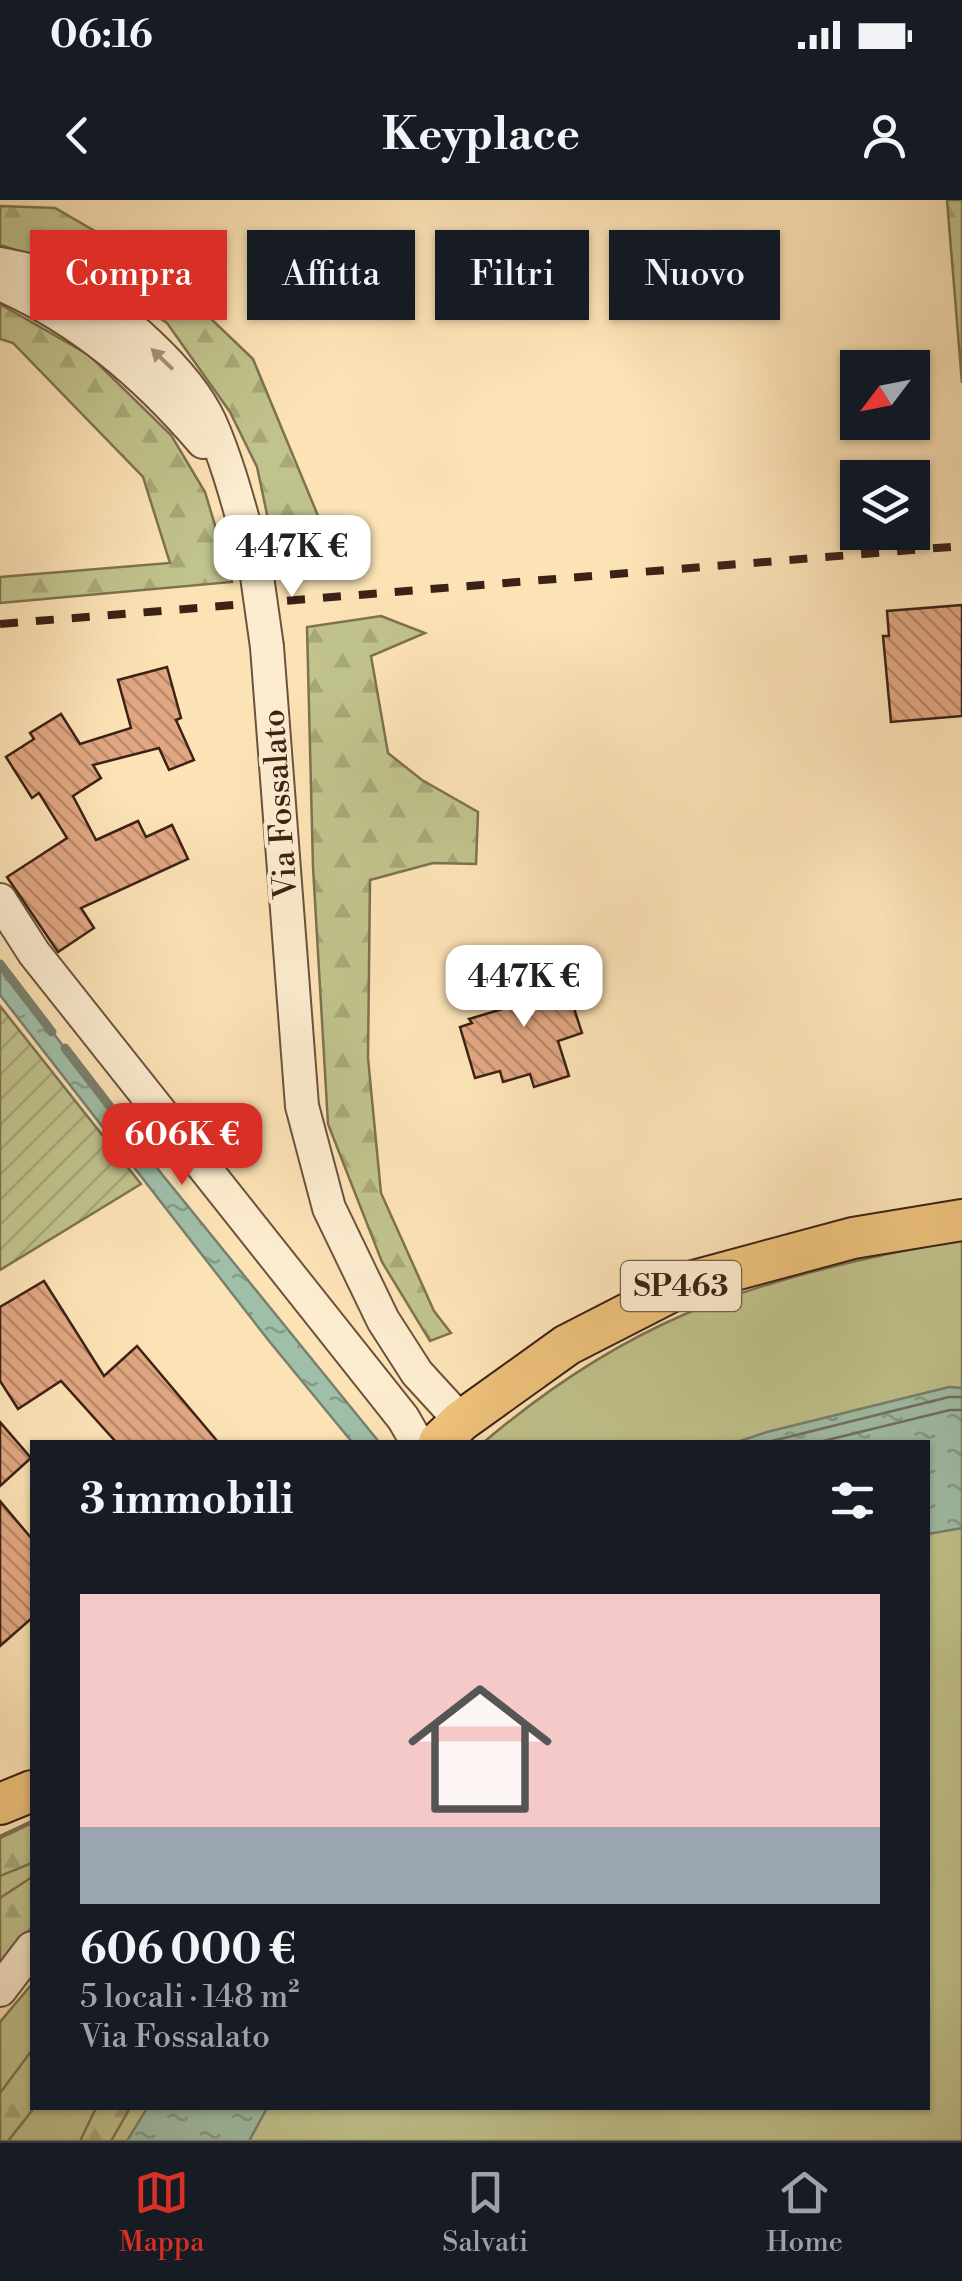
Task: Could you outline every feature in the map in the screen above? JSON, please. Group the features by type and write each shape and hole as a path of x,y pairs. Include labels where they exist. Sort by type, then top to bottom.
{"main road":[{"name":"SP463","path":"450,1432 568,1346 690,1282 853,1238 962,1220"},
{"path":"0,1804 30,1792"}],"street":[{"name":"Via Fossalato","path":"0,264 65,282 128,326 178,374 208,419 255,562 266,646 302,1106 329,1208 383,1320 450,1432"},
{"path":"0,284 74,322 107,346 184,419 228,472"},
{"path":"0,900 34,953 404,1418 416,1440"},
{"path":"0,1990 30,1951"}],"green space":[{"path":"947,200 962,200 962,383"},
{"path":"0,206 55,208 93,230 30,230 30,254 0,245"},
{"path":"0,304 89,355 171,435 205,492 232,582 0,603 0,577 170,563 143,477 13,343 0,339"},
{"path":"162,320 212,320 253,359 338,564 279,571 257,467 230,412"},
{"path":"381,616 425,633 371,656 388,753 422,780 478,812 476,864 433,863 370,880 368,1058 381,1193 434,1311 451,1333 430,1341 382,1262 328,1124 313,867 307,627"},
{"path":"0,1006 141,1184 0,1270"},
{"path":"962,1240 962,2141 0,2141 0,2022 30,1986 30,2110 930,2110 930,1440 486,1440 579,1371 683,1315 750,1290 891,1253"},
{"path":"30,1822 30,1906 0,1944 0,1836"},
{"path":"30,1824 30,1864 0,1876 0,1838"},
{"path":"30,1878 30,1930 0,1968 0,1898"},
{"path":"30,2053 32,2110 8,2141 0,2141 0,2093"},
{"path":"95,2110 129,2110 111,2141 80,2141"}],"water":[{"path":"0,964 161,1173 377,1440 350,1440 0,995"},
{"path":"949,1387 962,1388 962,1528 930,1534 930,1440 743,1440"},
{"path":"146,2110 266,2110 249,2141 127,2141"}],"building":[{"path":"962,605 962,716 891,722 883,636 889,636 887,611"},
{"path":"167,667 181,718 176,720 194,760 169,770 159,748 93,765 101,778 73,796 96,840 138,821 146,837 172,825 188,859 81,908 94,928 58,952 7,877 67,838 39,793 32,798 6,757 34,739 30,733 61,714 80,744 131,728 118,680"},
{"path":"543,966 545,976 562,971 582,1033 558,1041 569,1076 534,1087 530,1074 503,1082 500,1071 475,1078 460,1027 472,1023 469,1019 506,1008 497,980"},
{"path":"44,1281 104,1376 137,1346 216,1440 114,1440 61,1381 18,1409 0,1381 0,1307"},
{"path":"0,1422 30,1459 0,1486"},
{"path":"0,1501 30,1537 30,1620 0,1646"}],"waterway":[{"path":"0,964 52,1032"},
{"path":"65,1048 138,1143"}],"railway":[{"path":"0,624 962,546"}]}
